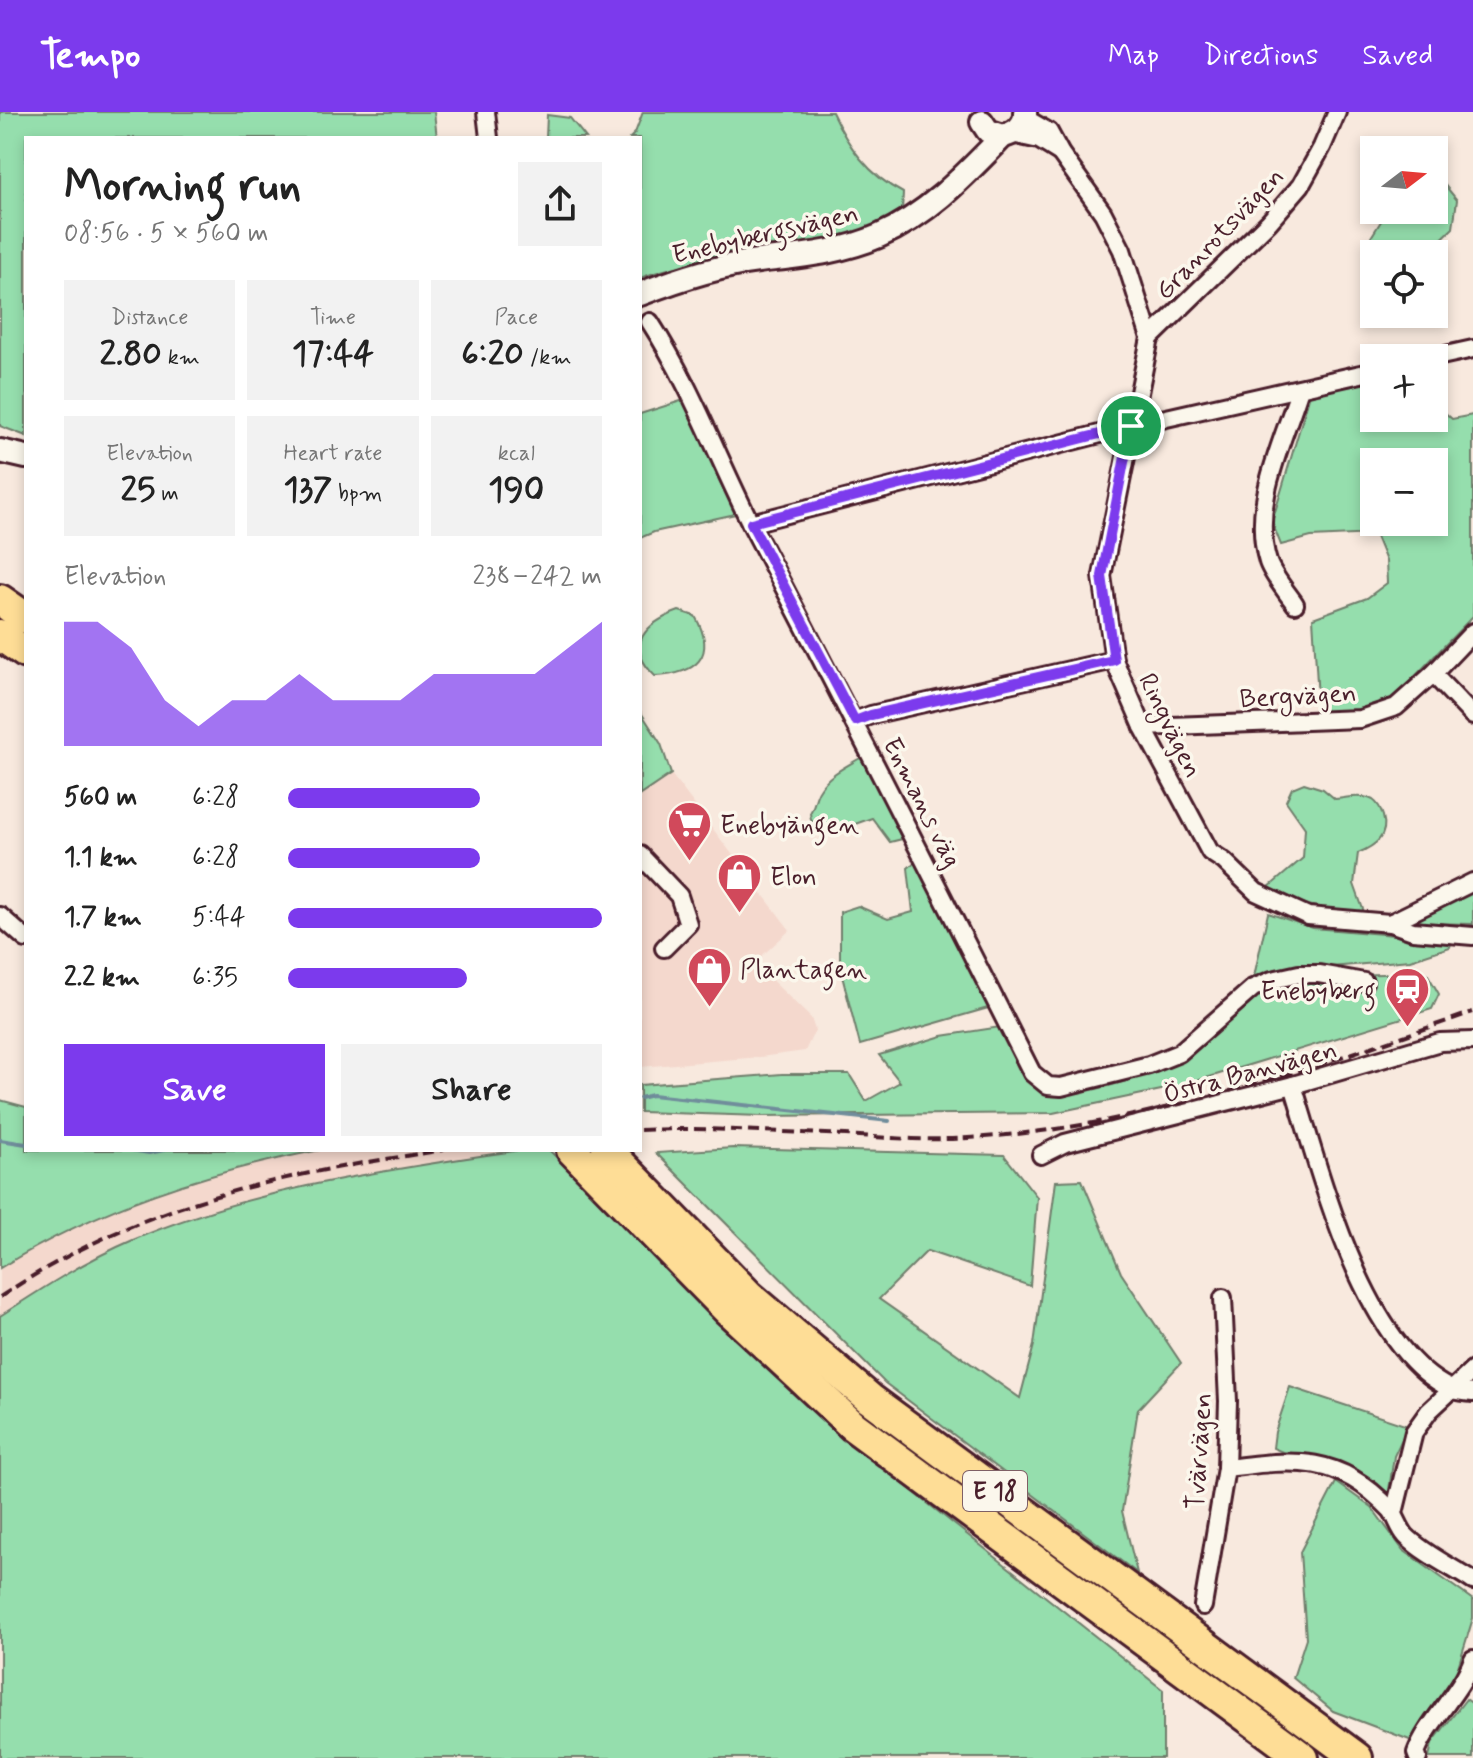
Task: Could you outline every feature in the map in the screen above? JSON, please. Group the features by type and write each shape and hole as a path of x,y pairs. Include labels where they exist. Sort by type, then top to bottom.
{"highway":[{"path":"0,600 24,617"},
{"path":"0,635 24,652"},
{"name":"E 18","path":"575,1152 640,1203 870,1399 1357,1758"},
{"name":"E 18","path":"608,1152 640,1203 727,1309 853,1426 1303,1758"}],"main road":[{"path":"982,117 988,131 1019,121"},
{"path":"975,165 982,117"},
{"name":"Enebybergsvägen","path":"642,293 695,274 757,261 810,256 878,237 913,218 945,194 1019,121"},
{"path":"0,451 24,457"}],"street":[{"path":"486,112 489,136"},
{"name":"Granrotsvägen","path":"1150,338 1269,222 1301,185 1337,112"},
{"name":"Ringvägen","path":"1019,121 1039,140 1061,154 1103,213 1122,250 1150,338 1102,576 1114,660 1143,727 1210,852 1256,892 1308,916 1390,923 1413,931 1473,936"},
{"name":"Enmans väg","path":"650,322 674,358 751,523 855,721 1032,1073 1048,1086 1061,1087 1149,1065 1179,1053 1253,988 1272,980 1299,974 1319,974 1364,982"},
{"path":"1448,354 1473,349"},
{"path":"751,523 1131,426 1360,374"},
{"path":"1295,604 1269,565 1261,531 1265,496 1300,388"},
{"name":"Bergvägen","path":"1143,727 1360,719 1396,707 1473,632"},
{"path":"855,721 1114,660"},
{"path":"1433,674 1473,716"},
{"path":"642,857 679,896 688,924 664,948"},
{"path":"1390,923 1473,882"},
{"path":"0,916 24,940"},
{"name":"Östra Banvägen","path":"1041,1155 1065,1143 1293,1085 1440,1042 1473,1041"},
{"path":"1293,1085 1340,1235 1383,1320 1431,1377 1452,1390 1473,1393"},
{"name":"Tvärvägen","path":"1203,1606 1226,1468 1228,1401 1223,1298"},
{"path":"1473,1370 1429,1411 1414,1432 1394,1513 1396,1523 1408,1538 1473,1581"},
{"path":"1226,1468 1301,1462 1330,1466 1355,1480 1394,1513"},
{"path":"1417,1756 1420,1743 1449,1704 1473,1659"}],"shaded area":[{"name":"Enebyängen","path":"671,774 790,930 754,963 811,1018 815,1030 805,1051 642,1067 642,794"},
{"path":"309,1152 509,1152 276,1193 203,1213 132,1240 63,1275 0,1316 0,1268 41,1243 115,1207 267,1160"}],"green space":[{"path":"0,112 434,112 437,136 24,136 24,435 0,426"},
{"path":"643,112 832,112 860,158 879,178 903,193 902,211 840,237 705,261 642,277 642,136 632,136"},
{"path":"547,115 570,118 584,136 546,136"},
{"path":"1448,189 1457,200 1453,228 1440,240 1369,240 1379,224 1448,224"},
{"path":"1360,383 1360,432 1448,432 1448,415 1452,419 1473,415 1473,616 1399,693 1382,706 1319,715 1313,618 1367,598 1387,583 1386,561 1376,536 1448,536 1448,448 1360,448 1360,535 1311,537 1281,545 1272,522 1310,394"},
{"path":"684,400 740,513 642,537 642,413"},
{"path":"679,611 695,616 702,630 703,652 699,661 682,672 655,676 642,657 642,639 648,629"},
{"path":"642,714 661,744 671,774 642,794"},
{"path":"862,757 902,839 890,842 872,818 841,829 818,828 811,820 810,813 818,792 828,779"},
{"path":"1304,783 1323,789 1335,799 1369,798 1381,809 1384,823 1382,835 1358,853 1354,884 1364,912 1315,907 1269,887 1303,858 1305,828 1286,801 1292,788"},
{"path":"915,862 988,1008 860,1045 840,968 840,912 858,906 888,919 913,912 908,868"},
{"path":"1473,890 1473,924 1423,923 1413,918"},
{"path":"1268,913 1313,928 1452,940 1450,947 1410,960 1297,970 1253,981"},
{"path":"1423,973 1428,975 1439,994 1432,1009 1180,1086 1053,1113 762,1116 642,1112 642,1085 782,1074 849,1074 866,1101 900,1082 879,1055 942,1036 1000,1027 1031,1084 1055,1094 1087,1091 1144,1076 1187,1057 1234,1013 1266,991 1303,980"},
{"path":"0,1100 24,1106 24,1152 311,1152 236,1169 154,1194 76,1227 0,1268"},
{"path":"733,1148 1004,1155 1037,1197 1030,1286 927,1251 879,1299 1020,1398 1034,1345 1056,1181 1082,1180 1121,1273 1181,1363 1138,1409 1122,1511 1137,1573 885,1383 656,1153"},
{"path":"507,1152 551,1152 838,1432 1163,1690 1163,1758 0,1758 0,1316 65,1275 116,1248 179,1222 275,1194"},
{"path":"1290,1387 1408,1426 1394,1456 1388,1497 1273,1448"},
{"path":"1336,1482 1372,1508 1403,1550 1473,1600 1473,1618 1451,1690 1415,1742 1333,1711 1293,1678 1306,1638 1300,1552"},
{"path":"1466,1699 1473,1704 1473,1758 1429,1758 1432,1743"}],"waterway":[{"path":"642,1098 652,1095 889,1121"},
{"path":"0,1140 24,1144"},
{"path":"143,1152 154,1152"}],"railway":[{"path":"642,1130 743,1130 922,1139 1032,1132 1096,1122 1224,1093 1473,1012"},
{"path":"0,1297 53,1264 159,1215 268,1182 432,1152"}],"place":[{"name":"Enebyängen","path":"689,863"},
{"name":"Elon","path":"739,915"},
{"name":"Plantagen","path":"709,1008"},
{"name":"Enebyberg","path":"1407,1029"}],"route":[{"path":"1131,426 1102,576 1114,660 855,721 751,523 1131,426"}]}
